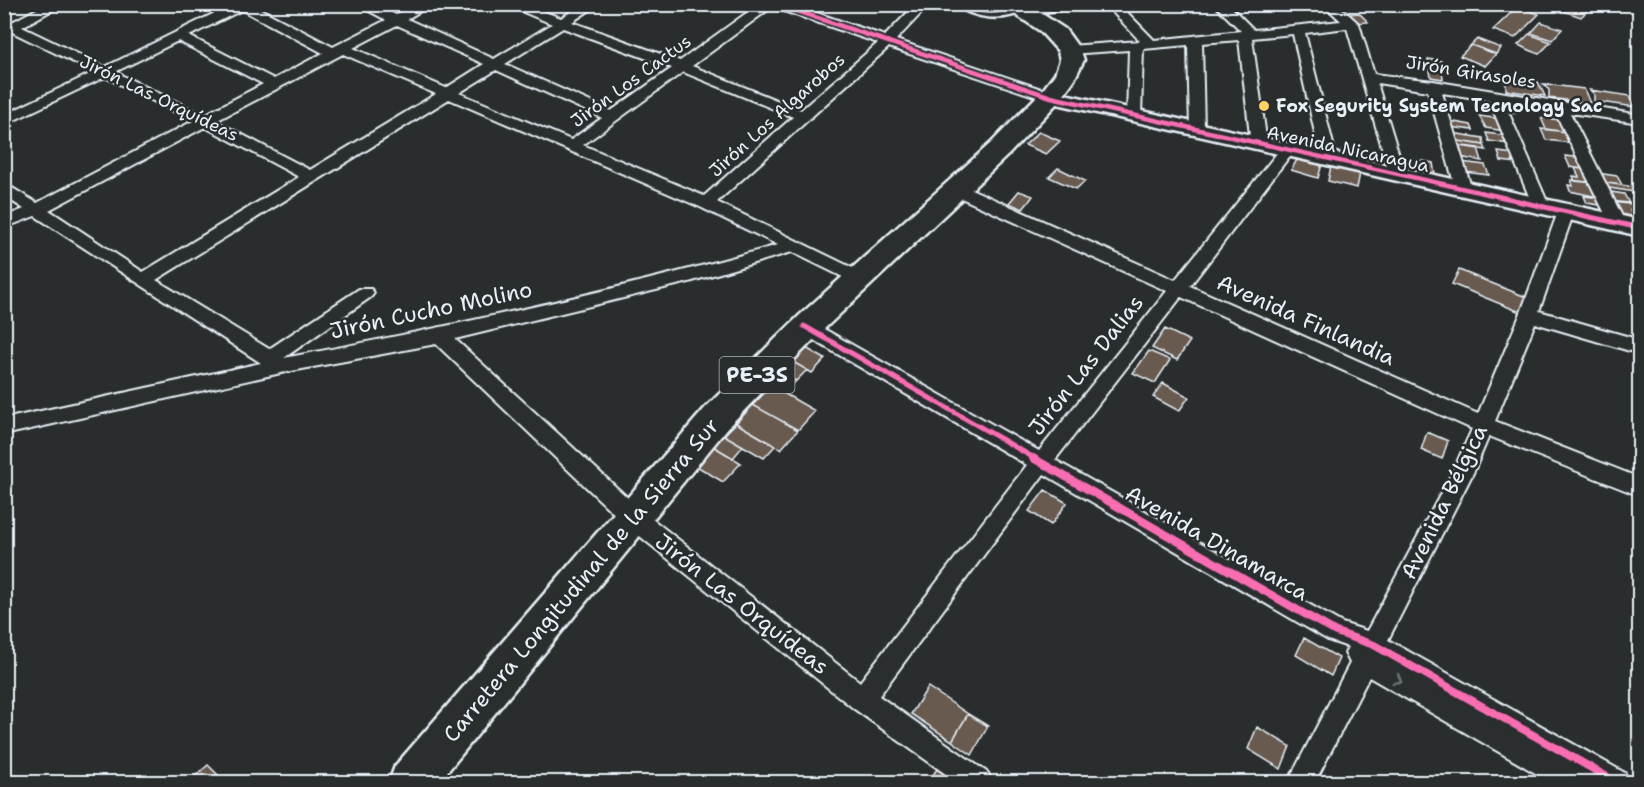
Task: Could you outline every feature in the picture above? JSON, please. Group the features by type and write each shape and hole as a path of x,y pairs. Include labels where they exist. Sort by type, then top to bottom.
{"highway":[{"path":"1016,8 1057,34 1069,50"},
{"name":"Carretera Longitudinal de la Sierra Sur","path":"411,783 715,419 804,326 956,189 1051,97 1065,78 1072,61 1069,50"}],"street":[{"path":"7,27 57,4"},
{"path":"362,4 494,66 612,117"},
{"path":"4,223 38,209 426,4"},
{"path":"510,4 680,66 805,117"},
{"path":"143,280 593,4"},
{"name":"Jirón Los Cactus","path":"574,146 680,66 768,4"},
{"path":"776,4 1051,97"},
{"name":"Jirón Los Algarobos","path":"706,203 805,117 888,41 924,4"},
{"path":"1016,8 1079,4"},
{"path":"1111,4 1144,46 1134,116"},
{"path":"1220,4 1248,34 1259,144"},
{"path":"1329,4 1352,24 1397,175"},
{"path":"4,121 243,5 337,50 449,94 706,203 858,278"},
{"path":"1069,50 1195,42 1248,34 1352,24"},
{"name":"Jirón Las Orquídeas","path":"7,27 205,120 311,177"},
{"path":"1298,29 1329,160"},
{"path":"180,37 274,84"},
{"path":"1195,42 1197,130"},
{"name":"Jirón Girasoles","path":"1367,77 1433,85 1640,119"},
{"path":"1433,85 1464,190"},
{"path":"1494,95 1541,206"},
{"name":"Avenida Nicaragua","path":"1051,97 1640,228"},
{"path":"1559,105 1618,224"},
{"name":"Jirón Las Dalias","path":"862,699 1176,288 1287,150"},
{"path":"4,188 143,280 276,362 365,292"},
{"name":"Avenida Finlandia","path":"956,189 1483,425 1640,487"},
{"name":"Avenida Bélgica","path":"1302,783 1464,471 1529,315 1566,212"},
{"name":"Jirón Cucho Molino","path":"4,427 276,362 440,336 659,284 794,246"},
{"path":"1529,315 1640,347"},
{"name":"Avenida Dinamarca","path":"804,326 1040,464 1336,632 1576,783"},
{"name":"Jirón Las Orquídeas","path":"440,336 634,518 862,699 979,783"},
{"name":"Avenida Dinamarca","path":"1370,653 1616,783"}],"lane":[{"path":"957,4 967,12 982,17 1016,8"}],"building":[{"path":"1561,4 1594,4 1581,17 1557,9"},
{"path":"1517,7 1539,14 1515,38 1493,30"},
{"path":"1359,13 1368,22 1355,23 1347,14"},
{"path":"1541,22 1562,29 1552,40 1531,33"},
{"path":"1529,34 1551,42 1539,54 1518,45"},
{"path":"1477,39 1501,48 1496,54 1471,45"},
{"path":"1471,45 1496,54 1485,66 1460,56"},
{"path":"1428,59 1441,61 1443,79 1431,77"},
{"path":"1501,77 1538,82 1545,96 1506,90 1506,84"},
{"path":"1543,84 1584,89 1590,103 1549,98 1549,90"},
{"path":"1590,90 1630,96 1635,107 1594,101 1594,94"},
{"path":"1477,97 1492,99 1496,109 1480,107"},
{"path":"1501,99 1521,102 1523,109 1514,107 1516,113 1505,112"},
{"path":"1479,116 1501,119 1505,131 1486,128"},
{"path":"1541,118 1561,120 1566,132 1546,129"},
{"path":"1449,121 1471,125 1473,130 1450,127"},
{"path":"1541,129 1567,132 1572,143 1546,140"},
{"path":"1039,132 1060,141 1046,154 1025,145"},
{"path":"1452,133 1483,138 1484,145 1453,140"},
{"path":"1486,133 1507,136 1510,144 1489,141"},
{"path":"1453,140 1484,145 1486,150 1454,145"},
{"path":"1454,145 1478,148 1482,161 1459,157"},
{"path":"1498,152 1514,154 1518,163 1501,161"},
{"path":"1565,156 1583,158 1589,170 1570,167"},
{"path":"1401,157 1433,163 1435,175 1403,169"},
{"path":"1298,158 1322,164 1318,178 1291,170"},
{"path":"1461,162 1485,165 1489,175 1465,172"},
{"path":"1331,166 1360,173 1357,188 1328,181"},
{"path":"1058,168 1085,181 1076,189 1049,177"},
{"path":"1575,168 1589,170 1595,183 1575,181 1573,176 1579,177"},
{"path":"1597,173 1617,176 1622,185 1601,182"},
{"path":"1571,180 1595,183 1602,198 1570,191 1568,185 1573,186"},
{"path":"1601,182 1633,187 1635,192 1603,187"},
{"path":"1019,191 1033,196 1023,209 1009,203"},
{"path":"1605,191 1624,194 1629,203 1610,201"},
{"path":"1584,196 1602,198 1606,206 1587,203"},
{"path":"1610,202 1640,205 1640,212 1630,210 1635,220 1618,218"},
{"path":"1459,270 1531,299 1525,314 1452,284"},
{"path":"1165,329 1190,341 1177,360 1152,348"},
{"path":"806,348 825,359 812,373 793,362"},
{"path":"1149,351 1170,360 1155,383 1133,373"},
{"path":"793,362 807,370 796,381 782,374"},
{"path":"782,374 796,381 784,393 771,386"},
{"path":"1163,383 1189,397 1179,411 1153,397"},
{"path":"771,386 815,411 798,430 753,405"},
{"path":"753,405 798,430 781,449 736,423"},
{"path":"736,423 775,446 764,458 724,435"},
{"path":"1427,432 1448,441 1442,459 1421,450"},
{"path":"724,435 743,446 733,458 713,446"},
{"path":"713,446 741,463 723,482 695,465"},
{"path":"1045,490 1067,503 1051,525 1029,511"},
{"path":"1304,638 1339,658 1331,676 1296,655"},
{"path":"928,687 968,714 952,741 911,714"},
{"path":"968,714 988,726 972,755 952,741"},
{"path":"1257,727 1290,746 1281,769 1248,749"},
{"path":"208,765 225,782 188,782"},
{"path":"937,769 956,782 928,782"}],"cycle path":[{"path":"776,4 1051,97 1640,228"},
{"path":"804,326 1336,632 1374,645 1616,782"}],"place":[{"name":"Fox Segurity System Tecnology Sac","path":"1264,106"}]}
